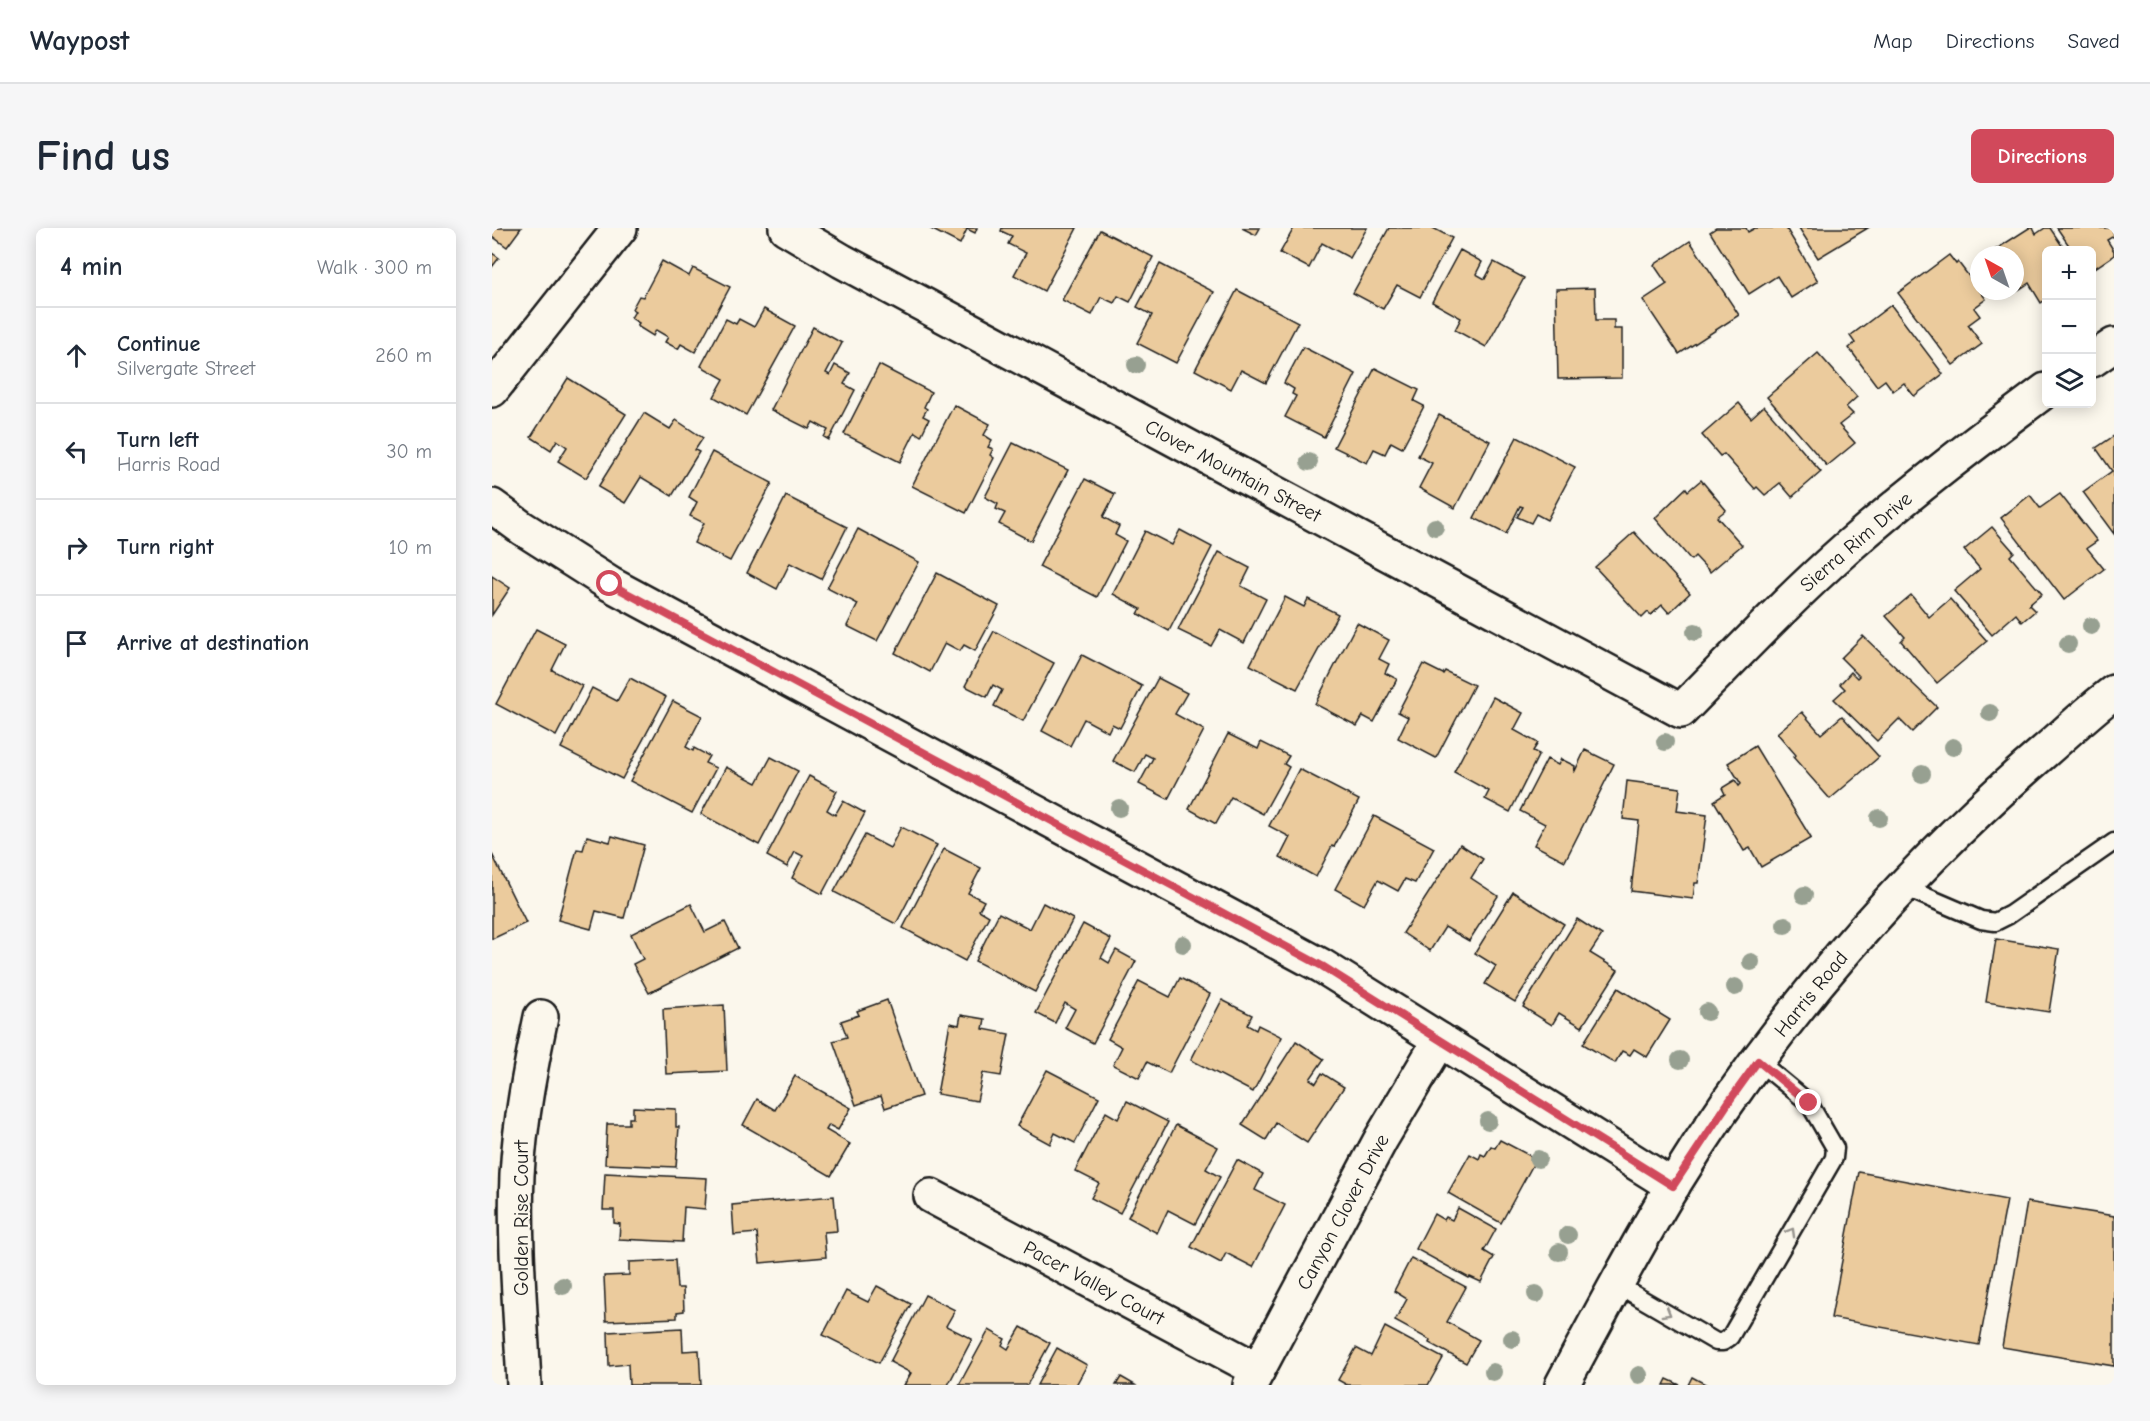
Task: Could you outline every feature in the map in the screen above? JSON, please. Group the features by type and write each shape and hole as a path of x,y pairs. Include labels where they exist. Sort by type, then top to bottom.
{"street":[{"path":"492,390 620,228"},
{"name":"Clover Mountain Street","path":"786,228 842,261 1681,711"},
{"path":"2096,357 2114,345"},
{"name":"Sierra Rim Drive","path":"1681,711 1763,626 1849,546 1940,470 2042,393"},
{"path":"492,506 522,528 610,584 1322,966 1673,1186"},
{"name":"Harris Road","path":"1562,1385 1616,1284 1673,1186 1730,1100 1791,1017 1904,887 2001,789 2114,692"},
{"name":"Golden Rise Court","path":"524,1385 517,1176 524,1097 541,1017"},
{"name":"Canyon Clover Drive","path":"1254,1378 1381,1139 1440,1040"},
{"name":"Pacer Valley Court","path":"931,1196 1254,1378"}],"lane":[{"path":"1904,887 1981,920 1995,922 2009,915 2114,843"},
{"path":"1616,1284 1716,1342 1723,1342 1730,1337 1834,1158 1835,1148 1809,1103 1758,1061"}],"building":[{"path":"492,228 521,228 507,247 492,236"},
{"path":"929,228 977,228 975,233 967,229 960,244"},
{"path":"1002,228 1077,228 1044,291 1014,275 1026,253 1008,244 1012,236 1001,231"},
{"path":"1242,228 1260,228 1256,235"},
{"path":"1294,228 1367,228 1350,258 1322,243 1309,268 1280,253"},
{"path":"1389,228 1433,228 1452,238 1420,297 1397,285 1383,309 1353,293"},
{"path":"1716,228 1746,228 1748,232 1755,228 1786,228 1818,281 1791,298 1777,276 1749,294 1710,232"},
{"path":"1799,228 1868,228 1818,258"},
{"path":"2029,228 2033,228 2036,234 2045,228 2050,228 2062,246 2042,246 2041,303 2029,283 2024,286 2024,246 2001,246"},
{"path":"2057,228 2112,228 2114,236 2107,240 2114,255 2096,267 2096,246 2069,246"},
{"path":"1100,230 1153,257 1130,302 1118,296 1114,303 1101,297 1092,315 1062,300"},
{"path":"1690,241 1739,315 1679,354 1643,300 1667,284 1654,265"},
{"path":"1460,250 1482,262 1476,274 1485,279 1494,262 1524,278 1486,347 1455,330 1461,318 1432,302"},
{"path":"492,253 499,258 492,267"},
{"path":"1949,255 1956,264 1958,262 1970,278 1970,300 1985,300 1974,308 1980,316 1968,325 1982,344 1953,365 1898,293"},
{"path":"662,261 689,276 693,268 730,287 695,352 681,344 678,349 665,342 668,337 656,330 653,336 637,326 639,323 631,318 635,311 632,309 639,296 643,297"},
{"path":"1160,264 1214,292 1176,363 1137,343 1152,315 1137,307"},
{"path":"1595,288 1596,320 1614,320 1614,329 1622,329 1622,378 1558,379 1556,289"},
{"path":"1237,290 1298,322 1266,383 1241,370 1231,389 1195,370"},
{"path":"1891,305 1943,374 1914,396 1904,383 1893,391 1885,380 1877,386 1849,348 1855,343 1850,336"},
{"path":"764,309 795,326 746,415 714,397 724,379 701,366 726,319 736,324 739,319 754,327"},
{"path":"813,327 842,343 826,373 830,375 835,365 850,373 844,384 855,390 829,440 824,437 828,430 813,422 809,429 771,410"},
{"path":"1303,347 1356,374 1324,437 1285,417 1296,396 1292,394 1294,389 1284,383"},
{"path":"1818,353 1857,397 1846,407 1853,414 1839,425 1855,443 1827,466 1767,397"},
{"path":"879,365 931,392 924,407 927,409 923,416 929,419 921,436 915,432 900,462 844,434"},
{"path":"1375,368 1419,390 1414,401 1424,406 1402,448 1391,442 1385,454 1374,449 1367,463 1334,447"},
{"path":"568,378 626,414 586,478 558,461 567,447 557,440 551,450 531,437"},
{"path":"1739,403 1751,418 1764,406 1821,472 1792,497 1780,483 1765,495 1757,487 1755,489 1724,454 1720,456 1702,435"},
{"path":"954,405 990,424 984,435 992,440 988,447 993,449 990,455 994,458 966,513 912,486"},
{"path":"644,413 670,429 676,420 703,438 695,450 699,452 672,496 641,477 625,503 598,487"},
{"path":"1439,415 1490,441 1455,508 1419,488 1432,463 1418,456"},
{"path":"2114,436 2114,534 2083,492 2112,471 2096,448"},
{"path":"1517,437 1575,467 1547,520 1536,514 1531,523 1517,517 1523,507 1520,506 1506,534 1474,518"},
{"path":"1013,443 1068,470 1031,541 999,524 1005,513 996,509 998,504 985,497"},
{"path":"712,452 772,483 730,561 694,543 704,523 690,516 697,502 689,497"},
{"path":"1085,479 1115,494 1103,517 1119,526 1115,535 1126,541 1097,597 1039,567"},
{"path":"1701,480 1726,510 1717,517 1742,545 1710,572 1695,556 1691,560 1655,518 1686,488 1688,491"},
{"path":"2060,494 2097,541 2087,548 2104,569 2064,600 2001,518 2030,495 2040,508"},
{"path":"786,496 847,527 821,579 790,563 777,589 747,573"},
{"path":"1992,527 2014,552 2010,556 2042,594 2029,605 2035,611 2022,622 2016,614 1992,635 1954,591 1980,569 1964,550"},
{"path":"858,529 919,562 877,641 847,626 858,604 827,588"},
{"path":"1180,530 1212,547 1169,631 1138,614 1141,609 1113,594 1145,531 1172,545"},
{"path":"1634,532 1690,593 1669,613 1662,605 1651,615 1648,612 1642,618 1595,567"},
{"path":"1219,552 1250,568 1241,586 1266,599 1244,643 1220,630 1211,646 1178,630"},
{"path":"937,573 999,606 975,651 964,645 960,651 945,643 930,672 895,653"},
{"path":"492,576 510,588 492,615"},
{"path":"1911,595 1929,617 1950,599 1987,641 1937,683 1901,641 1905,637 1886,616"},
{"path":"1285,597 1304,607 1308,599 1338,614 1297,689 1250,665"},
{"path":"1357,623 1389,640 1379,659 1389,664 1385,673 1397,679 1374,722 1363,716 1357,726 1315,704"},
{"path":"536,629 565,644 552,670 582,686 556,736 496,704"},
{"path":"994,631 1054,663 1023,721 994,706 1002,690 993,685 987,697 965,686"},
{"path":"1863,636 1937,707 1912,732 1899,719 1877,741 1834,699 1845,689 1840,684 1851,672 1857,678 1859,676 1841,658"},
{"path":"1082,655 1142,686 1120,728 1112,724 1108,732 1084,719 1070,746 1042,731"},
{"path":"1423,664 1443,674 1445,671 1474,685 1436,758 1398,738 1408,717 1398,712"},
{"path":"630,678 666,697 622,779 561,748 592,688 617,701"},
{"path":"1158,678 1187,693 1175,714 1204,730 1168,799 1139,784 1153,758 1145,754 1135,772 1113,761"},
{"path":"1493,697 1523,713 1514,730 1538,743 1533,751 1539,754 1510,812 1485,799 1489,791 1454,772"},
{"path":"673,701 702,716 686,747 693,751 694,748 709,756 705,763 716,768 692,813 630,781"},
{"path":"1802,712 1821,734 1842,716 1879,757 1830,799 1793,757 1796,755 1777,733"},
{"path":"1228,734 1258,749 1261,742 1289,756 1284,764 1289,767 1263,814 1231,797 1216,824 1189,809"},
{"path":"1755,746 1811,838 1761,867 1750,848 1744,851 1714,801 1725,794 1722,788 1735,780 1739,786 1741,784 1728,763"},
{"path":"1585,750 1614,764 1565,861 1534,845 1545,824 1520,811 1547,759 1558,765 1561,759 1575,766 1574,773"},
{"path":"771,757 798,771 759,845 701,814 726,767 757,783"},
{"path":"1299,769 1359,800 1316,877 1280,857 1290,837 1269,826"},
{"path":"809,776 837,791 827,810 835,815 843,801 865,813 822,894 792,878 803,856 795,852 787,867 767,856"},
{"path":"1627,781 1680,788 1677,811 1707,815 1698,883 1695,883 1693,899 1631,891 1639,821 1623,819"},
{"path":"1374,816 1434,848 1415,883 1405,879 1398,891 1378,880 1364,905 1335,889"},
{"path":"901,827 937,845 896,924 834,892 865,835 890,848"},
{"path":"587,836 610,842 612,836 644,845 624,918 596,911 591,929 558,920 577,849 583,850"},
{"path":"1460,844 1483,859 1471,878 1498,896 1469,941 1445,927 1430,951 1403,933"},
{"path":"944,849 981,868 968,893 984,901 979,910 989,916 965,961 903,928"},
{"path":"492,854 526,923 492,939"},
{"path":"1513,892 1564,924 1515,1002 1485,984 1496,966 1475,953"},
{"path":"1043,903 1073,919 1035,992 975,961 999,913 1030,929"},
{"path":"691,904 705,932 725,922 738,948 649,993 633,964 643,959 631,934"},
{"path":"1577,919 1602,935 1590,953 1618,970 1582,1027 1559,1013 1552,1025 1523,1007"},
{"path":"1083,924 1111,939 1101,958 1109,963 1116,950 1136,961 1093,1043 1065,1028 1075,1009 1065,1003 1055,1023 1036,1013"},
{"path":"1996,939 2059,949 2049,1012 1986,1002"},
{"path":"1180,978 1210,994 1169,1073 1147,1062 1139,1078 1113,1065 1122,1047 1108,1039 1139,981 1170,997"},
{"path":"1618,988 1670,1020 1647,1057 1634,1049 1630,1055 1622,1051 1615,1063 1583,1044"},
{"path":"887,1000 921,1096 885,1108 881,1096 856,1105 833,1041 847,1037 841,1021 859,1015 857,1011"},
{"path":"1222,1000 1252,1015 1247,1025 1256,1030 1258,1025 1282,1037 1253,1092 1191,1060"},
{"path":"724,1005 727,1071 666,1074 663,1009"},
{"path":"961,1015 985,1019 983,1029 1009,1034 1001,1076 983,1073 977,1101 937,1094 950,1023 959,1025"},
{"path":"1296,1041 1324,1059 1310,1079 1316,1083 1322,1073 1344,1087 1307,1143 1276,1123 1266,1140 1242,1125"},
{"path":"1047,1070 1099,1097 1075,1143 1055,1133 1050,1144 1017,1126"},
{"path":"795,1076 851,1108 838,1130 829,1125 826,1130 850,1144 831,1176 743,1125 757,1099 775,1110"},
{"path":"1127,1101 1168,1122 1120,1213 1091,1198 1099,1183 1075,1171 1106,1112 1118,1119"},
{"path":"633,1107 676,1109 676,1127 679,1127 676,1167 605,1164 607,1124 629,1124 629,1118 633,1118"},
{"path":"1176,1125 1218,1147 1206,1169 1220,1177 1195,1224 1168,1210 1157,1233 1128,1217"},
{"path":"1500,1140 1536,1159 1501,1223 1448,1193 1470,1154 1479,1159 1481,1154 1485,1156 1491,1146 1495,1148"},
{"path":"1237,1160 1263,1174 1255,1190 1285,1205 1253,1267 1226,1253 1221,1263 1191,1247"},
{"path":"1859,1172 2007,1200 1979,1345 1831,1318"},
{"path":"605,1173 707,1178 705,1209 684,1207 682,1242 619,1239 620,1224 614,1223 614,1210 603,1210"},
{"path":"834,1196 837,1231 824,1232 826,1257 760,1263 757,1233 734,1235 732,1205"},
{"path":"2027,1202 2114,1216 2114,1366 2002,1347"},
{"path":"1458,1208 1496,1229 1484,1251 1494,1257 1481,1282 1469,1278 1416,1249 1434,1214 1444,1220 1446,1217 1452,1220"},
{"path":"1411,1258 1466,1287 1447,1322 1479,1340 1466,1363 1395,1321 1407,1299 1394,1291"},
{"path":"675,1260 677,1288 683,1288 684,1311 677,1312 677,1318 606,1321 604,1276 629,1275 629,1262"},
{"path":"877,1286 911,1304 879,1363 823,1335 846,1291 868,1302"},
{"path":"925,1295 955,1310 946,1326 972,1339 948,1385 904,1385 911,1373 890,1362"},
{"path":"1021,1327 1050,1343 1027,1385 959,1385 989,1330 1005,1339 1002,1345 1008,1349"},
{"path":"1385,1327 1443,1358 1428,1385 1347,1385 1338,1380 1356,1348 1371,1356"},
{"path":"682,1328 683,1351 699,1350 701,1385 629,1385 628,1364 609,1366 608,1332"},
{"path":"1057,1348 1087,1365 1076,1385 1037,1385"},
{"path":"1121,1377 1135,1385 1116,1385"},
{"path":"1692,1377 1707,1385 1688,1385"},
{"path":"1667,1379 1680,1385 1664,1385"}],"route":[{"path":"610,584 1322,966 1673,1186 1758,1061 1809,1103"}]}
